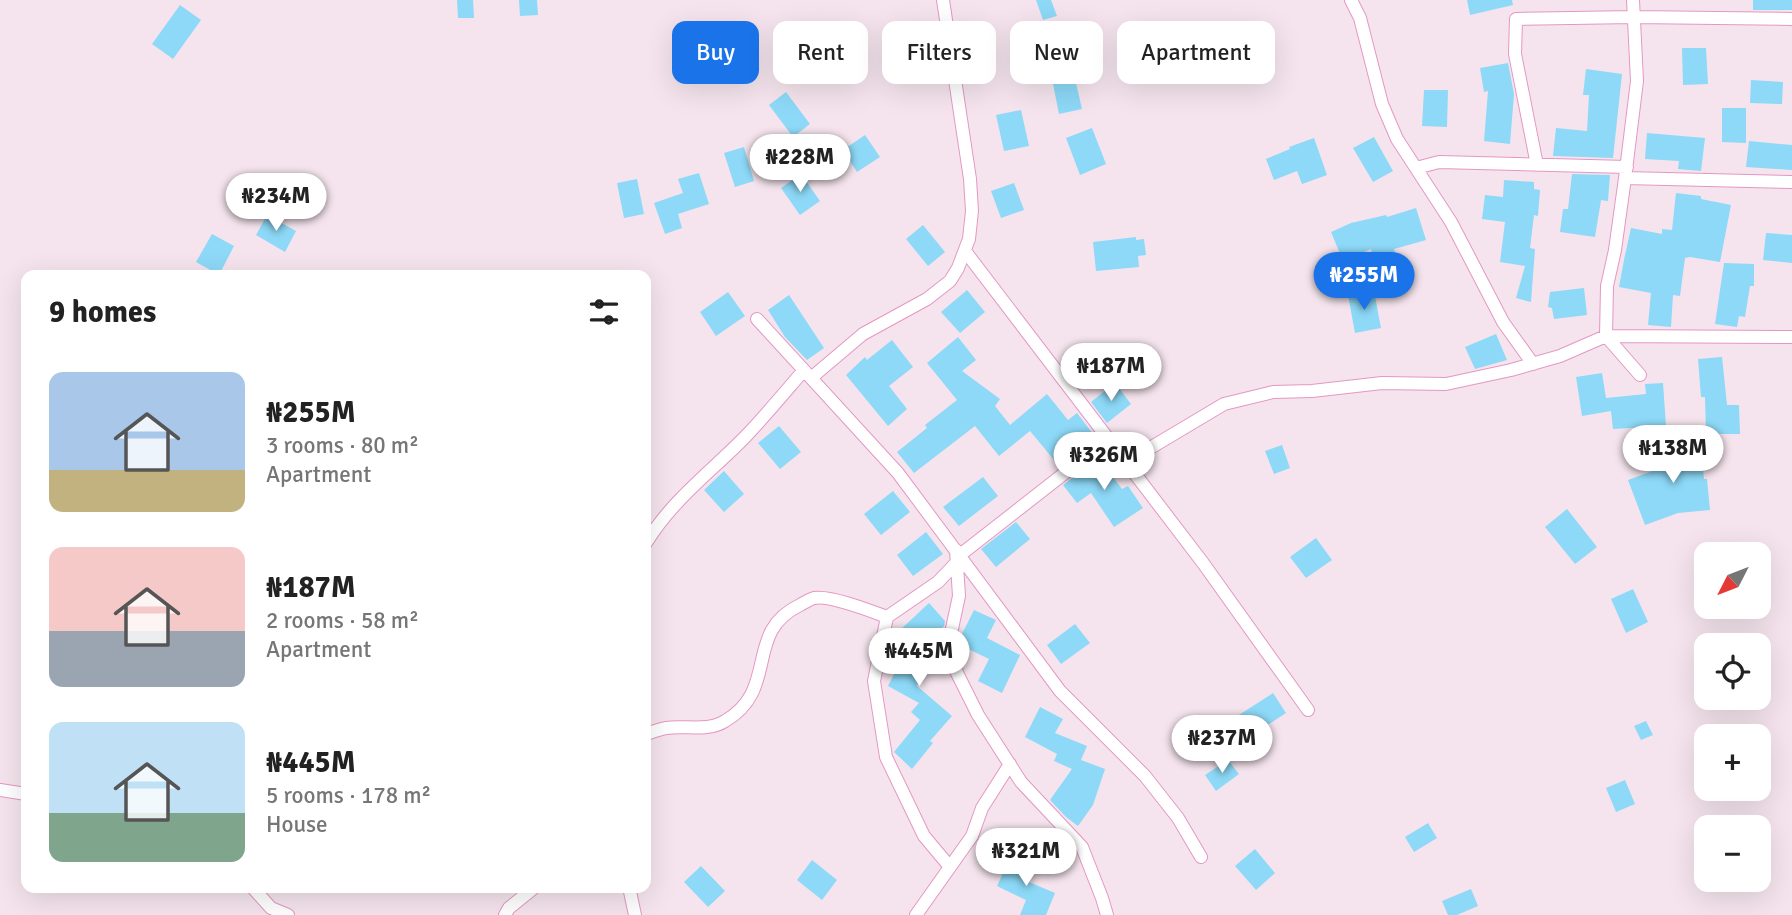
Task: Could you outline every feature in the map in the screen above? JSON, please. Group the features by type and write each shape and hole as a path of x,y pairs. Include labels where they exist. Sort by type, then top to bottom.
{"street":[{"path":"651,534 691,487 808,374 863,334 928,299 950,281 970,239 972,211 970,179 943,0"},
{"path":"1351,0 1360,18 1382,104 1397,139 1451,222 1503,322 1533,364"},
{"path":"1633,0 1637,81 1615,250 1607,286 1606,336 1640,375"},
{"path":"1537,164 1515,54 1516,19 1792,19"},
{"path":"1416,168 1438,162 1537,164 1626,173 1792,182"},
{"path":"965,251 1203,564 1308,710"},
{"path":"757,319 898,472 1060,691 1145,776 1178,818 1201,857"},
{"path":"1125,463 1224,404 1273,392 1312,391 1382,383 1446,384 1560,356 1606,336 1792,337"},
{"path":"950,867 924,835 886,757 874,681 887,617 938,582 958,555 1108,440"},
{"path":"958,555 959,596 950,638 957,673 978,715 1021,782 1082,847 1107,915"},
{"path":"651,732 667,727 701,727 724,723 746,703 760,678 764,647 771,626 787,611 815,597 848,603 887,617"},
{"path":"916,915 972,836 982,808 1010,764"},
{"path":"0,790 21,793"},
{"path":"257,893 271,908 288,915"},
{"path":"505,915 509,908 528,893"},
{"path":"630,893 635,915"}],"building":[{"path":"457,0 473,0 474,18 458,18"},
{"path":"519,0 537,0 538,15 520,16"},
{"path":"1036,0 1051,0 1057,16 1043,20"},
{"path":"1467,0 1512,0 1513,5 1470,15"},
{"path":"1753,0 1792,0 1792,10 1753,10"},
{"path":"180,5 201,20 173,59 152,44"},
{"path":"1682,48 1706,48 1708,84 1683,85"},
{"path":"1508,63 1514,94 1510,144 1484,141 1488,91 1484,92 1480,68"},
{"path":"1586,69 1622,74 1613,158 1553,156 1556,128 1587,131 1589,95 1583,95"},
{"path":"1751,80 1783,82 1782,104 1750,103"},
{"path":"1053,84 1076,84 1082,109 1059,114"},
{"path":"1424,90 1448,90 1447,127 1422,126"},
{"path":"786,92 810,124 793,137 769,105"},
{"path":"1722,108 1746,108 1746,143 1722,142"},
{"path":"1021,110 1029,146 1004,151 996,115"},
{"path":"1092,128 1106,164 1080,175 1066,138"},
{"path":"1647,133 1705,138 1701,171 1678,169 1679,161 1645,159"},
{"path":"865,135 880,157 857,172 843,150"},
{"path":"1374,137 1393,171 1373,182 1353,148"},
{"path":"1314,138 1327,175 1302,184 1297,171 1274,180 1266,159"},
{"path":"1749,141 1792,145 1792,170 1746,167"},
{"path":"744,147 754,181 735,187 724,153"},
{"path":"699,173 709,204 678,214 682,228 665,234 654,203 683,193 678,179"},
{"path":"801,174 820,201 800,215 781,188"},
{"path":"1572,174 1610,175 1608,201 1601,200 1595,237 1560,232 1563,209 1568,209"},
{"path":"637,179 644,214 624,218 617,183"},
{"path":"1504,180 1534,182 1534,189 1540,190 1538,216 1534,215 1530,248 1535,249 1531,302 1516,298 1525,266 1500,262 1505,222 1482,219 1485,195 1503,197"},
{"path":"1014,183 1024,210 1001,218 991,191"},
{"path":"1676,193 1701,196 1701,199 1731,205 1720,262 1685,258 1680,296 1673,295 1671,327 1648,325 1651,293 1619,287 1624,260 1631,228 1662,234 1662,229 1672,230"},
{"path":"1416,208 1426,240 1394,249 1395,253 1373,258 1371,249 1343,261 1331,232 1351,223 1386,215 1387,217"},
{"path":"267,215 296,231 285,252 256,235"},
{"path":"923,225 945,252 928,266 906,239"},
{"path":"1766,233 1792,235 1792,263 1763,260"},
{"path":"212,234 234,246 222,270 210,270 196,262"},
{"path":"1136,237 1136,240 1144,239 1146,255 1138,256 1139,267 1096,271 1093,242"},
{"path":"1724,263 1754,264 1754,286 1750,286 1745,317 1739,316 1737,327 1715,324"},
{"path":"1584,288 1587,315 1554,319 1552,308 1548,307 1550,292"},
{"path":"967,290 985,312 960,333 941,312"},
{"path":"1374,291 1381,328 1355,333 1348,295"},
{"path":"728,292 745,316 716,336 700,312"},
{"path":"789,295 824,348 807,360 785,337 768,310"},
{"path":"1496,334 1507,360 1475,369 1465,347"},
{"path":"958,337 976,360 962,371 1000,399 995,406 1010,425 1047,394 1068,420 1077,413 1093,434 1088,438 1091,441 1059,466 1030,431 999,456 975,426 914,473 897,452 957,400 927,363"},
{"path":"892,340 913,367 889,386 907,409 888,426 846,375 865,357 867,360"},
{"path":"1722,357 1727,405 1739,405 1740,434 1706,434 1705,397 1701,397 1698,359"},
{"path":"1602,373 1606,398 1646,394 1645,384 1663,383 1666,426 1613,429 1611,411 1582,416 1576,377"},
{"path":"1115,383 1131,404 1107,423 1091,402"},
{"path":"779,426 801,452 780,469 758,443"},
{"path":"1700,439 1710,510 1678,513 1645,525 1628,480 1669,465 1667,443"},
{"path":"1282,445 1290,468 1274,474 1265,451"},
{"path":"1098,458 1122,489 1128,486 1143,508 1114,527 1091,493 1077,503 1063,485"},
{"path":"724,471 744,494 724,512 704,490"},
{"path":"983,477 998,496 959,526 943,507"},
{"path":"893,491 910,512 881,535 864,514"},
{"path":"1567,509 1597,547 1575,564 1545,527"},
{"path":"1016,522 1030,539 996,567 981,549"},
{"path":"926,532 943,554 913,576 897,555"},
{"path":"1316,538 1332,560 1306,578 1290,557"},
{"path":"1633,589 1648,622 1626,633 1611,599"},
{"path":"929,603 945,621 944,626 905,662 924,672 917,686 952,716 930,741 933,743 912,769 894,752 920,720 911,712 919,703 888,686 910,643 899,631"},
{"path":"974,610 996,620 987,638 1020,655 1002,693 978,681 989,659 960,645 959,640"},
{"path":"1075,624 1090,643 1061,664 1047,645"},
{"path":"1273,693 1286,713 1249,737 1243,729 1215,750 1203,733 1224,717 1228,722"},
{"path":"1040,707 1063,719 1055,733 1087,746 1081,760 1105,769 1093,805 1078,826 1050,800 1072,769 1054,761 1057,754 1025,737"},
{"path":"1646,721 1653,735 1641,740 1634,726"},
{"path":"1228,760 1239,774 1216,791 1205,775"},
{"path":"1625,780 1635,804 1616,812 1606,788"},
{"path":"1428,823 1437,838 1414,852 1405,837"},
{"path":"1255,849 1275,873 1256,890 1235,866"},
{"path":"1011,856 1035,868 1029,882 1055,893 1046,915 1020,915 1026,900 997,886"},
{"path":"812,860 837,880 822,900 797,880"},
{"path":"701,866 725,891 708,907 684,882"},
{"path":"1471,889 1478,906 1457,915 1448,915 1442,901"}]}
